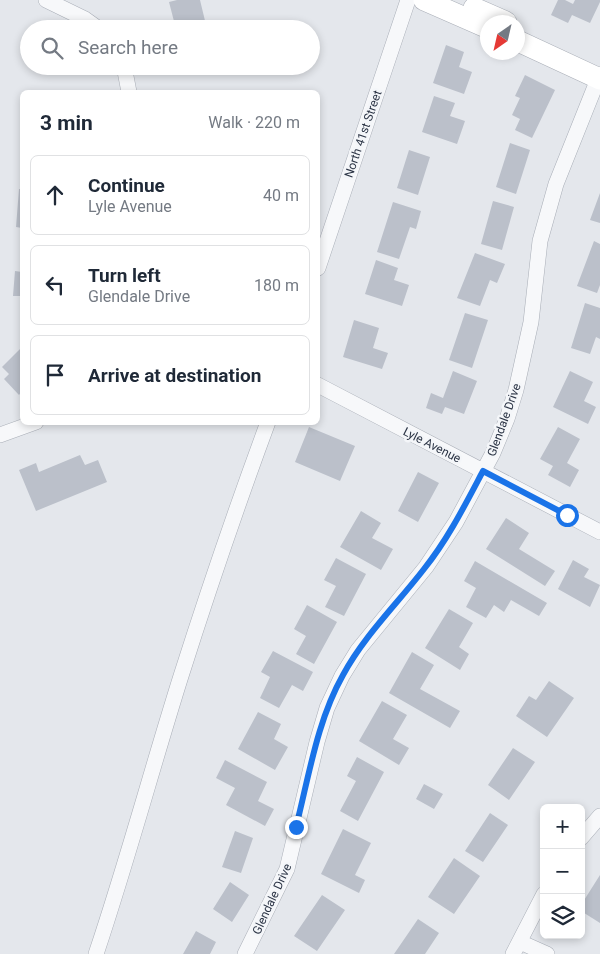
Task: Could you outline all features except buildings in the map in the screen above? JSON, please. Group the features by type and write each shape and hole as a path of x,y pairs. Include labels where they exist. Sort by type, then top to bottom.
{"main road":[{"path":"424,0 480,24"},
{"path":"458,0 491,15"},
{"path":"525,41 599,77"}],"street":[{"path":"46,0 86,20"},
{"name":"North 41st Street","path":"320,262 408,0"},
{"path":"126,75 129,90"},
{"name":"Glendale Drive","path":"245,954 288,870 317,742 327,708 342,676 358,650 426,567 456,522 493,453 516,390 531,322 540,241 556,184 599,77"},
{"name":"Lyle Avenue","path":"320,386 600,532"},
{"path":"0,434 27,425"},
{"path":"96,954 134,840 182,675 250,468 267,425"},
{"path":"585,833 600,816"},
{"path":"540,902 516,948 547,954"}],"route":[{"path":"296,827 327,708 342,676 358,650 426,567 456,522 483,471 567,515"}]}
